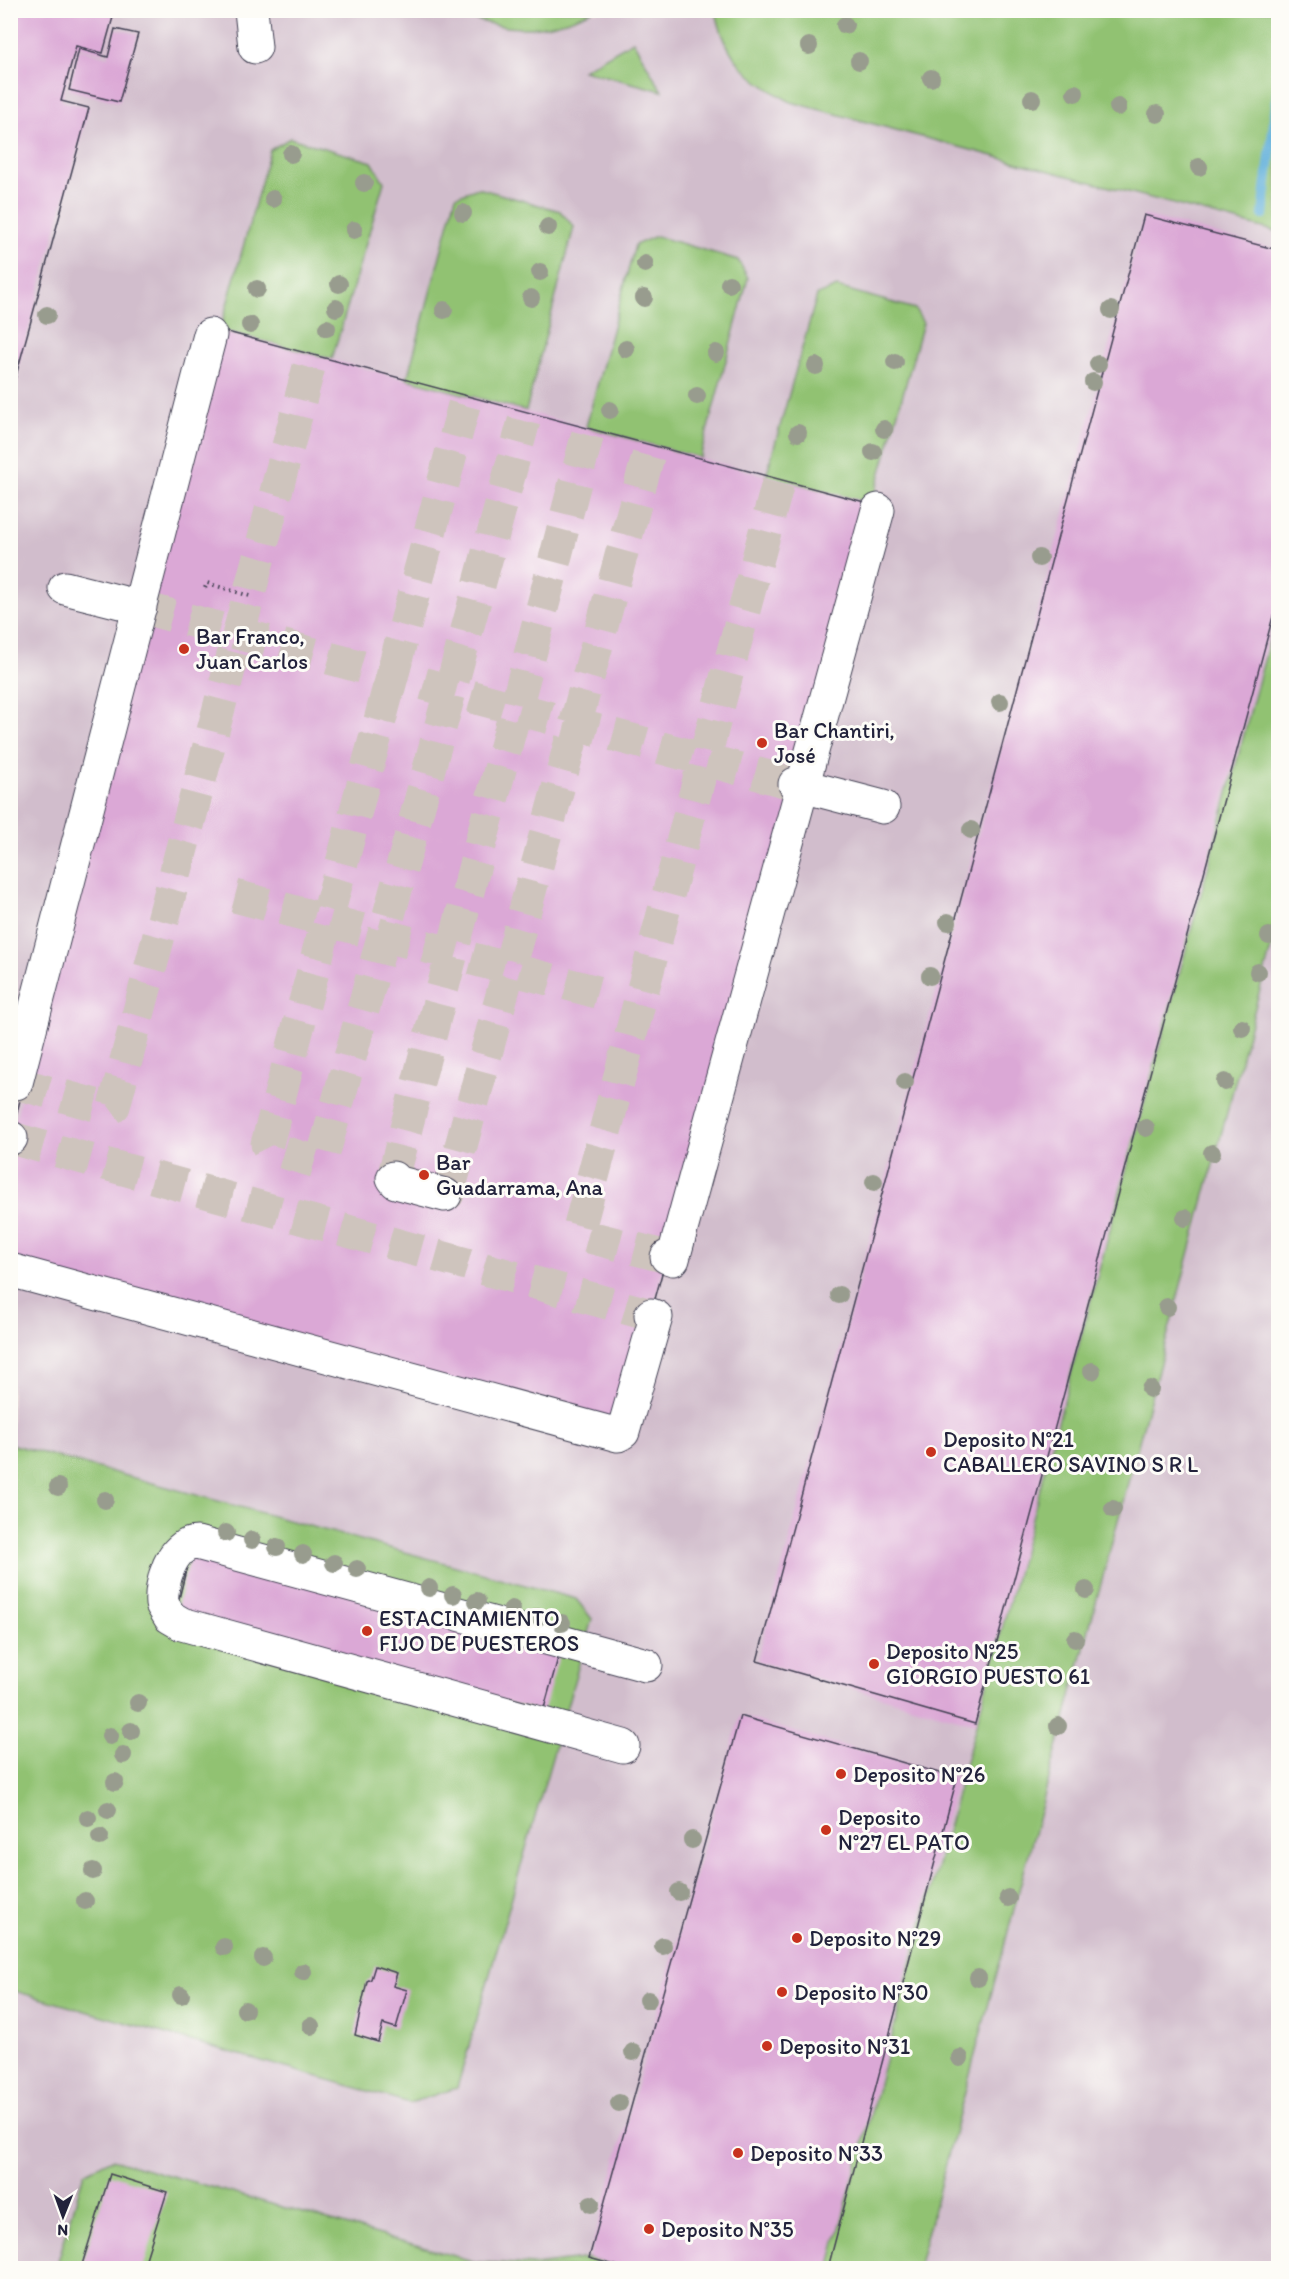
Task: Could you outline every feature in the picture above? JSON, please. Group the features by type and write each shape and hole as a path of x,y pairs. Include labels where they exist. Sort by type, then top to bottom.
{"street":[{"path":"251,10 255,47"},
{"path":"16,1083 210,335"},
{"path":"667,1257 673,1258 799,785 878,510"},
{"path":"65,588 140,607"},
{"path":"799,785 883,807"},
{"path":"393,1178 396,1182 445,1195"},
{"path":"10,1270 618,1435 623,1432 656,1317 651,1315"},
{"path":"623,1746 182,1624 170,1617 162,1604 170,1565 182,1547 197,1543 646,1665"}],"path":[{"path":"205,588 207,583 249,596"}],"shaded area":[{"path":"11,11 1278,11 1278,2268 11,2268"}],"green space":[{"path":"592,10 570,20 533,28 501,26 442,11"},
{"path":"716,11 1278,11 1278,232 791,102 763,85 741,66 726,42"},
{"path":"633,41 662,91 583,70"},
{"path":"290,138 372,162 384,182 332,359 220,330 270,150"},
{"path":"478,188 560,211 574,227 526,411 407,379 456,196"},
{"path":"656,236 738,260 748,278 700,458 586,427 635,245"},
{"path":"837,287 915,309 923,323 872,504 766,476 817,295"},
{"path":"1278,609 1278,922 918,2268 829,2268"},
{"path":"10,1444 576,1599 592,1619 457,2088 410,2103 11,1990"},
{"path":"112,2159 476,2262 536,2265 589,2258 625,2268 56,2268 84,2173"}],"building":[{"path":"10,10 115,10 103,53 76,46 61,101 89,108 11,394"},
{"path":"115,29 138,34 119,102 69,90 79,49 108,57"},
{"path":"1144,215 1278,250 1278,598 975,1724 757,1661"},
{"path":"220,330 872,504 619,1431 10,1263 10,1139"},
{"name":"ESTACINAMIENTO FIJO DE PUESTEROS","path":"191,1550 560,1651 543,1712 176,1611"},
{"path":"740,1716 957,1778 828,2268 625,2268 589,2258"},
{"path":"375,1966 397,1973 393,1986 407,1990 396,2028 383,2024 378,2042 355,2035 367,1981 371,1979"},
{"path":"110,2174 167,2192 143,2268 81,2268"}],"waterway":[{"path":"1263,215 1278,89"}],"tunnel":[{"path":"16,1083 110,1109 114,1106 310,363"},
{"path":"464,405 267,1144 269,1148 317,1162 322,1160 524,421"},
{"path":"393,1178 588,433"},
{"path":"445,1195 448,1194 650,449"},
{"path":"667,1257 582,1235 579,1229 778,483"},
{"path":"140,607 795,784"},
{"path":"235,896 597,992"},
{"path":"11,1138 651,1315"}],"place":[{"name":"Bar Franco, Juan Carlos","path":"184,649"},
{"name":"Bar Chantiri, José","path":"762,743"},
{"name":"Bar Guadarrama, Ana","path":"424,1175"},
{"name":"Deposito N°21 CABALLERO SAVINO S R L","path":"931,1452"},
{"name":"ESTACINAMIENTO FIJO DE PUESTEROS","path":"367,1631"},
{"name":"Deposito N°25 GIORGIO PUESTO 61","path":"874,1664"},
{"name":"Deposito N°26","path":"841,1774"},
{"name":"Deposito N°27 EL PATO","path":"826,1830"},
{"name":"Deposito N°29","path":"797,1938"},
{"name":"Deposito N°30","path":"782,1992"},
{"name":"Deposito N°31","path":"767,2046"},
{"name":"Deposito N°33","path":"738,2153"},
{"name":"Deposito N°35","path":"649,2229"}]}
